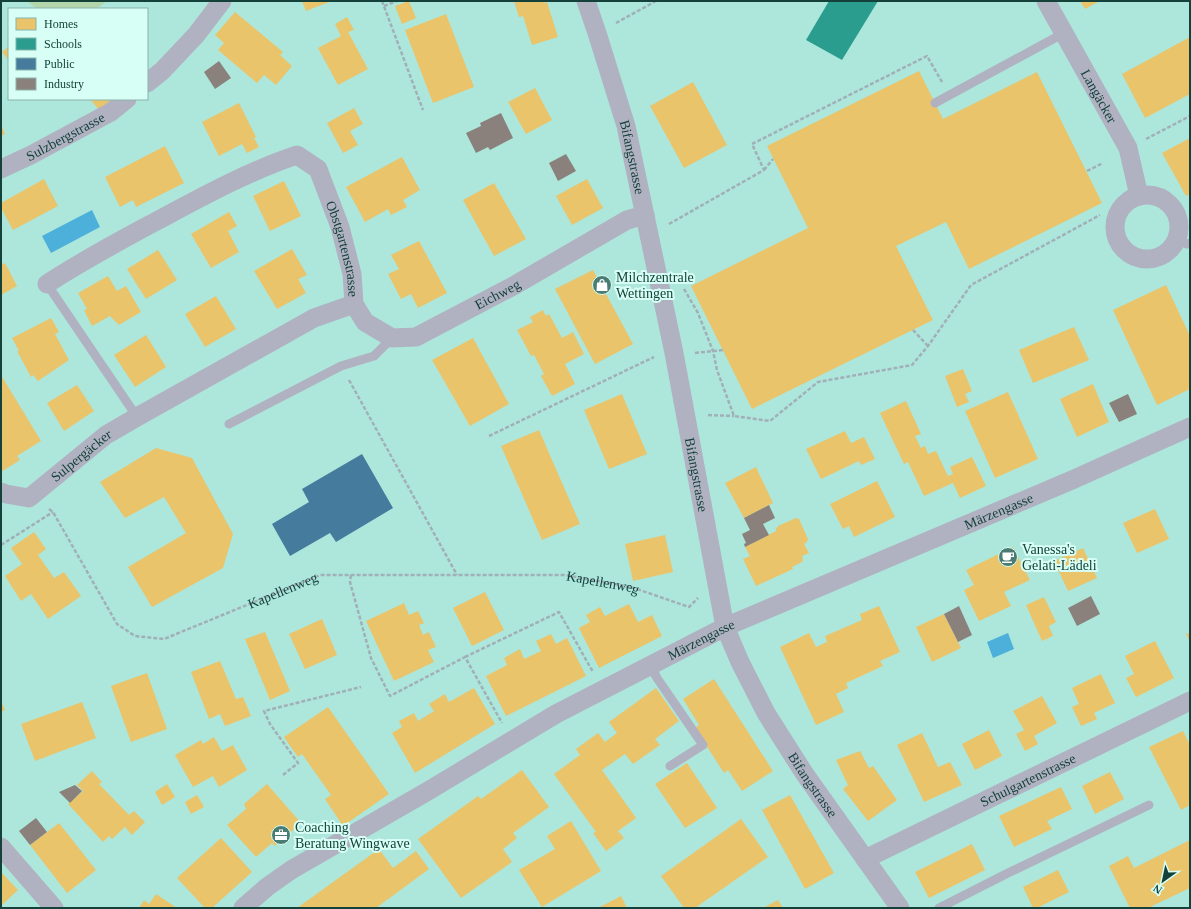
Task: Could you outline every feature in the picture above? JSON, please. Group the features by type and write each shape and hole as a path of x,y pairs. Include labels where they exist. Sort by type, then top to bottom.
{"street":[{"path":"148,82 162,71 196,36 222,1"},
{"name":"Bifangstrasse","path":"586,1 626,126 674,353 725,627 740,662 766,713 804,773 900,908"},
{"name":"Langäcker","path":"1046,1 1128,148 1139,196"},
{"name":"Sulzbergstrasse","path":"1,169 31,155 111,112 126,100"},
{"name":"Obstgartenstrasse","path":"47,284 80,263 170,214 272,163 297,155 318,169 340,227 352,274 354,304 314,318 137,417"},
{"path":"1149,195 1159,197 1173,208 1178,218 1184,242 1162,256 1151,259 1140,259 1129,254 1121,246 1117,238 1115,227 1117,216 1130,200 1139,196 1149,195"},
{"name":"Eichweg","path":"392,338 416,337 515,285 627,220 645,215"},
{"path":"354,304 365,322 392,338"},
{"name":"Sulpergäcker","path":"29,498 106,435 137,417"},
{"name":"Märzengasse","path":"243,908 267,887 291,870 428,791 556,714 650,665 725,627 1072,480 1190,427"},
{"path":"1,492 29,498"},
{"name":"Schulgartenstrasse","path":"865,859 1190,701"},
{"path":"1,847 54,908"}],"lane":[{"path":"935,103 1064,33"},
{"name":"Obstgartenstrasse","path":"47,284 137,417"},
{"path":"229,424 341,366 374,356 392,338"},
{"path":"650,665 657,678 703,745 670,766"},
{"path":"939,908 1149,805"}],"path":[{"path":"382,1 423,110"},
{"path":"384,6 397,1"},
{"path":"597,32 656,1"},
{"path":"764,170 752,144 927,56 949,95"},
{"path":"1128,148 1190,116"},
{"path":"663,227 764,170 773,159"},
{"path":"1086,171 1103,163"},
{"path":"706,415 770,420 818,382 912,365 928,346 971,285 1100,215"},
{"path":"683,287 698,313 713,352 717,370 734,416"},
{"path":"912,330 928,346"},
{"path":"697,353 723,350"},
{"path":"489,436 656,356 674,353"},
{"path":"341,366 457,575"},
{"name":"Kapellenweg","path":"29,498 53,512 118,624 135,636 164,639 320,575 565,575 631,587 689,607"},
{"path":"1,545 53,512"},
{"path":"351,575 350,582 371,658 390,696 465,657 559,612 603,690"},
{"path":"465,657 501,721 514,740"},
{"path":"283,775 298,763 270,724 264,711 361,687"}],"green space":[{"path":"27,1 107,1 97,8 36,8"}],"water":[{"path":"92,210 100,227 51,253 42,236"},
{"path":"1008,633 1014,649 993,658 987,642"}],"building: Homes":[{"path":"302,1 332,1 306,11"},
{"path":"409,1 416,18 402,24 395,6"},
{"path":"514,1 547,2 558,37 532,45 523,16 519,17"},
{"path":"1080,1 1100,1 1085,9"},
{"path":"235,12 283,52 280,55 292,66 276,85 264,75 257,83 218,50 224,43 215,35"},
{"path":"446,14 474,87 433,103 405,30"},
{"path":"347,17 354,30 348,32 368,69 338,85 318,48 341,36 335,24"},
{"path":"1190,37 1190,94 1145,118 1122,74"},
{"path":"8,47 8,60 2,52"},
{"path":"919,71 943,119 1037,72 1102,203 969,269 946,222 896,246 933,320 752,409 691,286 808,228 767,146"},
{"path":"693,82 727,145 684,168 650,106"},
{"path":"535,88 552,120 526,134 508,102"},
{"path":"91,100 111,100 99,110"},
{"path":"239,103 256,137 254,138 259,147 247,153 242,144 219,156 202,122"},
{"path":"354,108 363,124 350,131 358,145 343,153 327,123"},
{"path":"1,124 5,134 1,136"},
{"path":"1190,138 1190,194 1186,196 1162,153"},
{"path":"165,146 184,183 136,207 133,200 120,207 105,177"},
{"path":"402,157 420,190 403,200 407,207 391,215 388,209 365,222 346,187"},
{"path":"44,179 58,206 13,230 1,208 1,203"},
{"path":"587,179 603,208 572,225 556,196"},
{"path":"284,181 301,216 270,231 253,196"},
{"path":"494,183 526,239 494,256 463,200"},
{"path":"229,212 237,226 228,231 239,252 211,268 191,234"},
{"path":"419,241 447,293 418,308 411,294 401,299 388,274 399,269 391,255"},
{"path":"292,249 307,275 298,279 306,293 277,309 254,271"},
{"path":"158,250 177,280 146,299 127,269"},
{"path":"5,263 17,286 1,295 1,265"},
{"path":"593,270 633,344 595,364 555,289"},
{"path":"108,276 117,291 126,286 141,312 119,325 110,316 92,326 84,310 87,309 78,293"},
{"path":"1166,285 1190,336 1190,389 1157,405 1113,310"},
{"path":"216,296 236,329 205,347 185,314"},
{"path":"543,310 546,316 549,314 562,338 573,332 584,354 565,364 575,384 552,396 541,376 544,374 534,355 531,356 517,330 533,322 530,317"},
{"path":"51,318 59,332 55,334 69,360 38,381 33,375 31,377 12,338"},
{"path":"1074,327 1089,360 1033,383 1019,350"},
{"path":"146,335 166,367 135,387 114,355"},
{"path":"473,338 509,404 470,426 432,360"},
{"path":"963,369 972,391 965,394 969,402 957,407 945,376"},
{"path":"1,375 41,441 17,456 20,460 1,472"},
{"path":"1093,384 1109,422 1077,437 1060,399"},
{"path":"77,385 94,411 64,431 47,403"},
{"path":"1008,392 1038,459 995,478 965,411"},
{"path":"622,394 647,454 609,469 584,410"},
{"path":"906,401 921,434 915,436 921,448 925,446 928,454 936,451 948,476 953,474 950,467 972,457 986,486 960,498 953,483 924,496 908,462 904,464 880,413"},
{"path":"539,430 580,524 542,540 501,446"},
{"path":"845,431 851,443 864,437 875,459 861,465 859,461 821,479 806,449"},
{"path":"156,448 192,458 233,534 223,568 152,607 128,567 186,533 164,497 125,518 100,482"},
{"path":"756,467 773,503 744,518 725,483"},
{"path":"877,481 895,517 854,537 849,526 843,529 830,504"},
{"path":"1155,509 1169,539 1137,553 1123,523"},
{"path":"796,518 799,519 808,539 804,544 809,553 802,556 802,562 792,567 793,569 756,586 743,559 750,556 745,547 776,531 778,526"},
{"path":"34,532 46,549 38,555 54,578 64,572 81,596 48,619 31,594 21,601 5,576 22,564 11,548"},
{"path":"665,535 673,572 633,581 625,544"},
{"path":"1013,547 1030,580 1004,592 1011,606 979,621 964,590 974,585 966,570"},
{"path":"1083,548 1097,578 1068,591 1054,561"},
{"path":"485,592 504,630 472,646 453,608"},
{"path":"1044,597 1056,622 1049,626 1053,636 1042,641 1026,605"},
{"path":"404,603 409,615 418,611 424,623 419,625 423,635 429,632 436,647 428,650 434,662 394,681 366,621"},
{"path":"629,604 638,622 652,615 662,636 599,668 579,628 590,622 586,615 600,607 605,616"},
{"path":"879,606 900,652 880,661 883,666 846,683 848,688 836,694 844,712 816,725 780,647 809,633 816,647 827,642 825,636 862,620 860,614"},
{"path":"944,614 961,648 932,662 916,627"},
{"path":"322,619 337,655 305,669 289,634"},
{"path":"265,632 290,691 270,700 245,639"},
{"path":"1190,633 1190,642 1186,634"},
{"path":"551,634 556,644 567,638 586,676 506,716 486,676 507,665 504,658 520,649 524,659 541,651 536,641"},
{"path":"1155,641 1174,678 1136,697 1126,678 1134,674 1125,656"},
{"path":"220,661 236,699 243,697 251,716 225,726 220,714 209,719 191,672"},
{"path":"147,673 167,729 131,742 111,686"},
{"path":"1101,674 1115,703 1094,713 1097,719 1081,726 1072,707 1079,704 1072,688"},
{"path":"714,679 773,771 742,791 728,770 724,773 695,728 699,725 683,699"},
{"path":"474,688 495,724 415,773 392,733 402,727 399,721 414,713 418,721 434,711 429,704 445,694 449,702"},
{"path":"656,688 679,721 655,739 660,745 633,764 625,754 602,770 636,818 618,831 624,838 606,851 593,833 596,832 554,774 580,755 576,749 598,733 605,742 617,733 609,722"},
{"path":"1042,696 1057,723 1034,736 1038,744 1025,751 1016,734 1024,730 1013,711"},
{"path":"1,701 5,710 1,712"},
{"path":"82,702 96,738 35,761 21,724"},
{"path":"328,707 389,794 343,826 325,799 331,795 302,754 298,757 284,737"},
{"path":"989,730 1002,756 975,770 962,744"},
{"path":"1183,731 1190,745 1190,805 1181,810 1149,747"},
{"path":"922,733 938,767 950,762 962,785 924,802 897,745"},
{"path":"214,737 222,751 233,745 247,770 219,787 213,776 193,787 175,755 201,740 203,744"},
{"path":"860,751 869,768 873,766 897,800 868,821 843,789 848,785 836,760"},
{"path":"687,763 717,808 685,828 655,784"},
{"path":"522,770 549,807 513,833 517,838 503,849 512,862 461,898 418,839 478,796 481,799"},
{"path":"92,771 102,782 99,784 129,815 134,811 145,822 132,835 125,827 112,839 109,836 103,842 68,804 83,791 77,785"},
{"path":"1110,772 1124,799 1095,814 1082,786"},
{"path":"167,784 175,797 162,805 155,792"},
{"path":"267,784 301,823 275,846 272,843 256,857 227,825 246,809 244,804"},
{"path":"1061,787 1072,809 1047,821 1052,829 1014,847 999,816"},
{"path":"197,795 204,807 191,814 185,802"},
{"path":"790,795 834,873 805,889 762,810"},
{"path":"741,819 768,857 695,908 684,908 661,876"},
{"path":"571,821 601,871 542,907 519,870 555,849 547,836"},
{"path":"59,823 96,870 67,893 30,845"},
{"path":"221,838 252,872 212,908 205,908 177,878"},
{"path":"1190,840 1190,888 1148,908 1130,908 1109,866 1128,856 1134,868"},
{"path":"972,844 985,870 929,898 915,872"},
{"path":"379,849 393,868 416,851 429,869 376,908 297,908"},
{"path":"1058,870 1069,892 1037,908 1033,908 1023,887"},
{"path":"1,872 18,890 1,906"},
{"path":"156,894 177,908 139,908 144,900 149,904"},
{"path":"621,896 627,908 598,908"},
{"path":"778,900 783,908 763,908"}],"building: Schools":[{"path":"829,1 878,1 842,60 806,40"}],"building: Public":[{"path":"362,454 393,508 336,542 330,533 290,556 272,524 309,502 302,489"}],"building: Industry":[{"path":"219,61 231,78 215,89 204,72"},
{"path":"501,113 513,138 490,150 488,147 476,153 466,133 481,126 480,123"},
{"path":"566,154 576,171 558,181 549,163"},
{"path":"1128,394 1137,414 1119,422 1109,403"},
{"path":"769,505 775,518 763,524 769,535 745,547 744,544 746,543 742,534 750,530 744,518"},
{"path":"1091,596 1100,614 1077,626 1068,608"},
{"path":"959,606 972,635 958,642 944,614"},
{"path":"75,785 82,791 70,803 59,792"},
{"path":"36,818 47,832 30,845 19,831"}],"place":[{"name":"Milchzentrale Wettingen","path":"602,285"},
{"name":"Vanessa's Gelati-Lädeli","path":"1008,557"},
{"name":"Coaching Beratung Wingwave","path":"281,835"}]}
